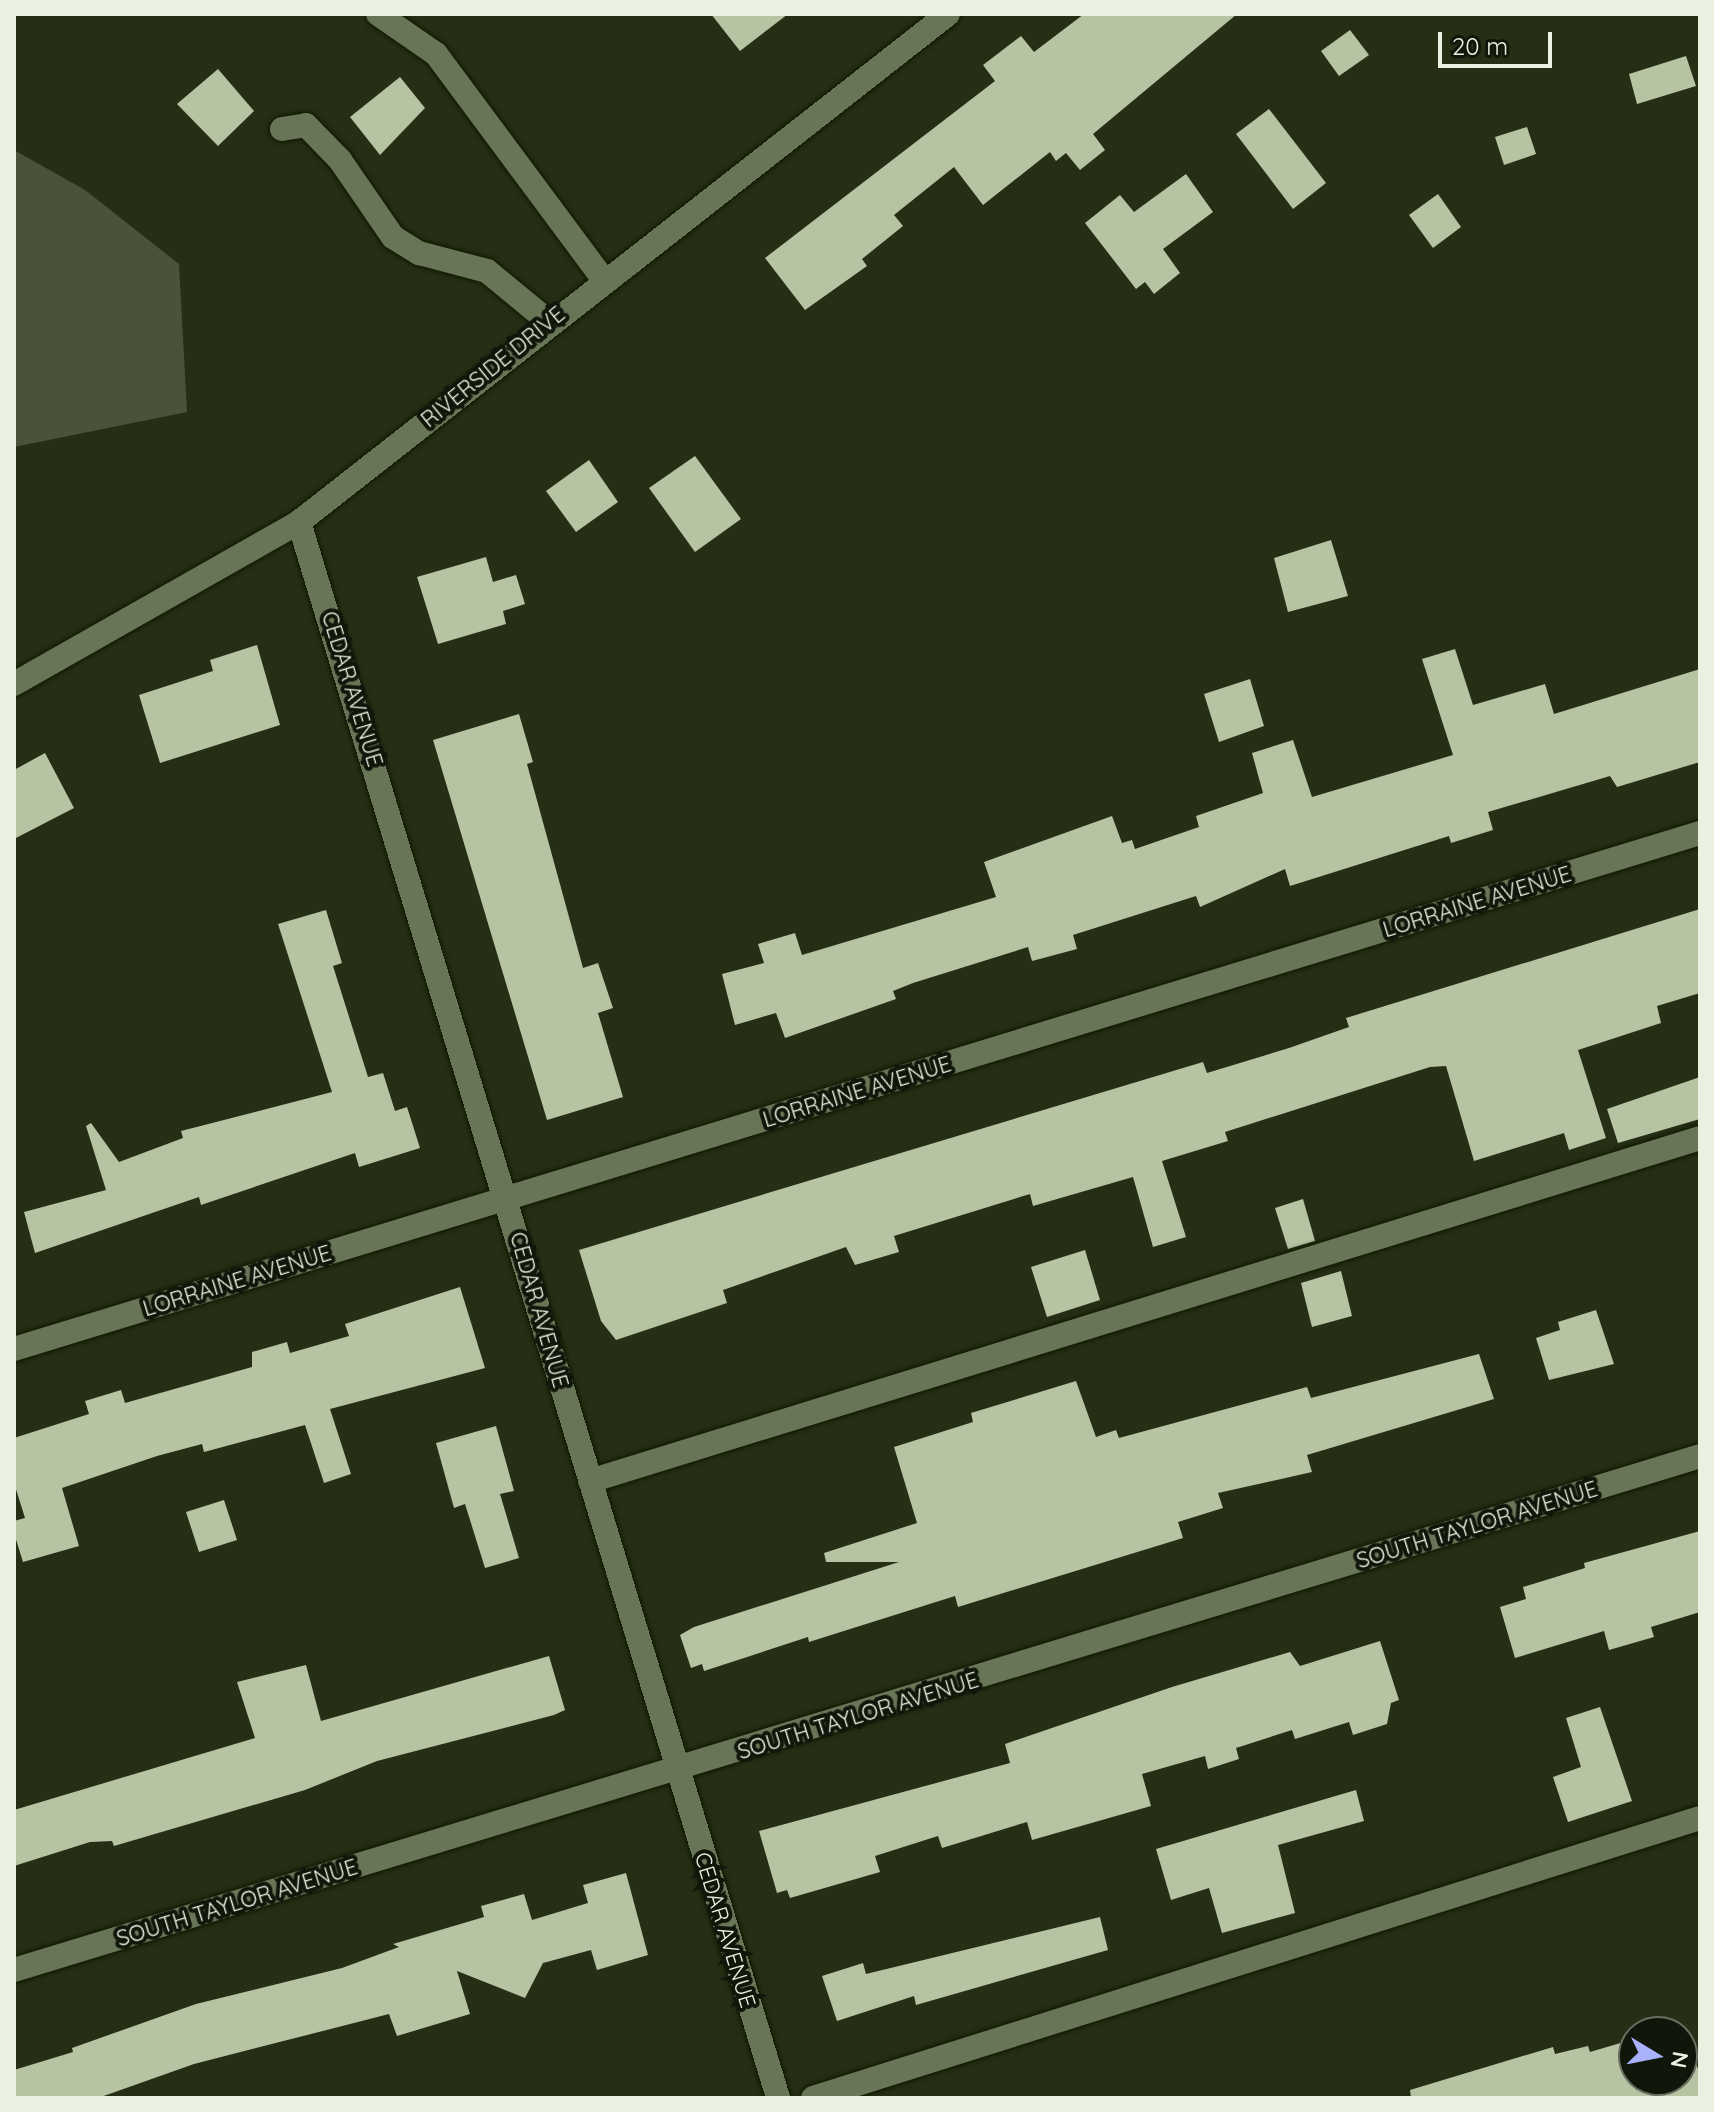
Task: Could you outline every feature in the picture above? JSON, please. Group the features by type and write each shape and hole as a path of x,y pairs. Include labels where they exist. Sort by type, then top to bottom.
{"street":[{"path":"378,14 436,54 603,279"},
{"name":"RIVERSIDE DRIVE","path":"14,684 299,522 603,279 948,14"},
{"path":"282,129 306,125 340,160 393,237 419,253 487,271 549,322"},
{"name":"CEDAR AVENUE","path":"299,522 507,1199 675,1772 778,2098"},
{"name":"LORRAINE AVENUE","path":"14,1349 1700,833"},
{"path":"590,1481 1700,1138"},
{"name":"SOUTH TAYLOR AVENUE","path":"14,1970 675,1772 1700,1456"},
{"path":"813,2098 1700,1818"}],"green space":[{"path":"14,150 85,190 179,264 187,412 14,447"}],"building":[{"path":"711,14 788,14 740,51"},
{"path":"1084,14 1237,14 1093,134 1105,150 1080,170 1066,153 1056,161 1050,152 983,205 954,167 894,215 903,226 862,259 867,266 805,310 765,258 995,81 983,65 1021,36 1034,52"},
{"path":"1350,30 1369,55 1339,76 1321,51"},
{"path":"1686,56 1696,86 1637,104 1629,74"},
{"path":"218,69 254,111 218,146 177,104"},
{"path":"400,77 425,108 380,155 350,117"},
{"path":"1269,109 1326,183 1293,209 1236,134"},
{"path":"1527,127 1536,154 1504,165 1495,137"},
{"path":"1186,174 1213,212 1163,249 1180,273 1154,294 1145,282 1136,289 1085,223 1120,195 1134,212"},
{"path":"1438,194 1461,227 1433,248 1409,215"},
{"path":"695,456 741,519 695,552 649,488"},
{"path":"589,460 618,502 576,532 546,491"},
{"path":"1331,540 1348,596 1288,612 1274,558"},
{"path":"486,557 493,582 516,575 525,604 503,611 506,624 438,644 417,577"},
{"path":"257,645 280,725 160,763 139,695 213,671 210,660"},
{"path":"1455,649 1473,705 1545,684 1554,714 1700,669 1700,762 1617,787 1610,776 1488,812 1493,830 1451,843 1449,836 1290,886 1285,869 1200,907 1196,896 1073,935 1077,949 1032,961 1028,947 913,983 893,991 896,999 785,1038 776,1013 735,1025 722,974 764,963 758,944 795,933 802,955 996,897 984,862 1112,816 1122,843 1132,840 1135,849 1199,827 1196,816 1263,793 1252,753 1293,740 1312,797 1453,755 1422,659"},
{"path":"1250,679 1264,726 1219,742 1204,694"},
{"path":"519,714 533,762 527,764 583,968 598,963 613,1008 598,1013 623,1097 547,1120 433,740"},
{"path":"45,753 74,808 14,839 14,770"},
{"path":"1700,909 1700,993 1657,1006 1661,1023 1578,1050 1606,1138 1569,1150 1564,1133 1474,1161 1446,1066 1430,1067 1225,1132 1228,1141 1162,1161 1186,1237 1153,1247 1133,1177 1033,1206 1030,1194 894,1236 899,1252 855,1265 846,1247 723,1290 727,1303 616,1340 601,1321 579,1250 1203,1062 1207,1073 1349,1027 1346,1018"},
{"path":"326,910 342,963 333,966 368,1077 383,1073 395,1111 407,1107 420,1148 359,1167 355,1153 201,1205 199,1197 35,1253 24,1212 106,1190 86,1126 91,1123 119,1162 183,1138 181,1131 332,1092 278,924"},
{"path":"1700,1077 1700,1119 1618,1143 1607,1109"},
{"path":"1303,1199 1315,1241 1288,1249 1275,1208"},
{"path":"1085,1250 1100,1300 1047,1317 1031,1267"},
{"path":"1341,1271 1352,1316 1312,1327 1301,1283"},
{"path":"460,1287 485,1368 330,1409 351,1474 324,1483 305,1425 204,1452 202,1444 157,1456 62,1488 79,1546 23,1562 14,1533 14,1521 25,1518 14,1483 14,1438 89,1414 85,1401 121,1390 125,1403 252,1367 252,1352 287,1342 290,1353 349,1336 345,1324"},
{"path":"1596,1310 1614,1364 1549,1380 1536,1338 1560,1330 1558,1322"},
{"path":"1479,1354 1494,1399 1307,1455 1312,1472 1218,1493 1223,1508 1178,1522 1183,1538 958,1607 955,1596 809,1642 808,1637 704,1671 702,1664 691,1668 680,1635 694,1627 899,1562 826,1562 824,1553 917,1523 894,1447 973,1422 971,1413 1076,1381 1096,1437 1116,1430 1119,1438 1307,1387 1311,1398"},
{"path":"496,1426 514,1491 500,1494 519,1558 485,1568 465,1504 454,1508 436,1443"},
{"path":"224,1500 237,1540 199,1552 186,1512"},
{"path":"1700,1531 1700,1612 1651,1627 1654,1637 1609,1650 1604,1631 1515,1658 1500,1607 1526,1599 1523,1587 1585,1568 1584,1563"},
{"path":"1380,1641 1399,1700 1391,1703 1387,1724 1353,1735 1349,1722 1295,1739 1292,1730 1236,1748 1239,1759 1208,1769 1205,1756 1142,1774 1151,1806 1032,1840 1027,1822 942,1848 938,1836 875,1856 880,1872 790,1898 787,1890 777,1893 759,1831 1010,1763 1005,1744 1172,1687 1290,1652 1300,1666"},
{"path":"549,1656 565,1710 554,1715 377,1761 305,1790 114,1846 112,1841 90,1842 14,1866 14,1810 255,1738 237,1682 306,1665 321,1721"},
{"path":"1600,1707 1632,1801 1568,1822 1553,1777 1581,1767 1566,1718"},
{"path":"1356,1790 1364,1821 1278,1845 1295,1913 1222,1933 1209,1888 1171,1900 1156,1849"},
{"path":"626,1873 648,1955 597,1970 591,1950 543,1963 525,1998 457,1971 470,2014 397,2036 389,2014 194,2064 98,2098 14,2098 14,2070 73,2052 72,2048 196,2004 342,1968 399,1947 393,1944 484,1917 481,1906 524,1894 532,1920 588,1903 583,1885"},
{"path":"1100,1917 1108,1950 916,2005 914,1996 837,2021 822,1976 863,1963 866,1974"},
{"path":"1618,2044 1618,2096 1698,2096 1698,2069 1700,2098 1411,2098 1410,2090 1553,2047 1555,2054 1588,2046 1590,2052"}]}
